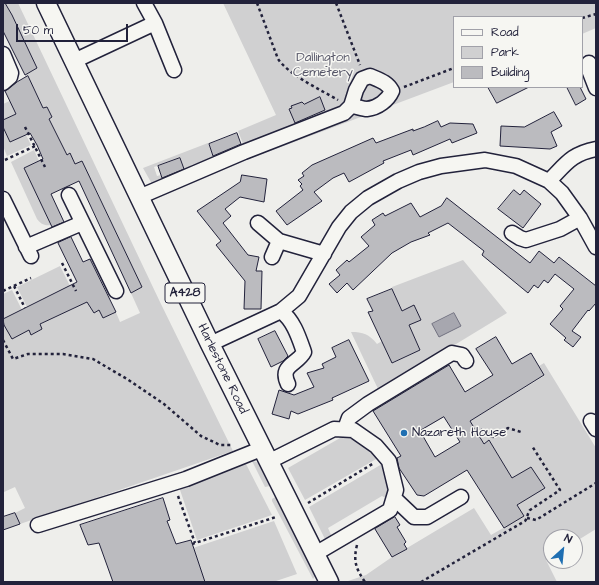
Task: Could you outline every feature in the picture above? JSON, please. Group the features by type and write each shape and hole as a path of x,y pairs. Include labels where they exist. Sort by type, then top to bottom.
{"main road":[{"name":"Harlestone Road","path":"46,3 210,344 329,582"}],"street":[{"path":"144,3 155,23 174,70"},
{"path":"74,61 155,23"},
{"path":"3,54 11,73 10,77 3,83"},
{"path":"589,63 591,75 596,88"},
{"path":"139,197 244,152 344,113 350,106 362,79 370,76 382,81 392,91 390,97 381,104 368,109 350,106"},
{"path":"549,181 573,156 584,151 596,149"},
{"path":"210,344 282,311 299,296 339,227 351,212 368,198 398,181 419,172 441,166 485,160 516,166 549,181 562,193 580,218 596,247"},
{"path":"69,195 116,292"},
{"path":"3,199 28,252 82,223"},
{"path":"512,233 526,240 560,229 580,218"},
{"path":"258,223 279,241 324,254"},
{"path":"272,257 279,241"},
{"path":"282,311 288,316 304,352 302,356 289,366 286,371 285,376 288,384"},
{"path":"345,429 349,418 368,404 452,353 462,355 466,361"},
{"path":"38,525 265,455 334,429 353,430 376,446 389,461 396,490 394,498 390,510 315,554"},
{"path":"394,498 414,517 427,517 461,497"}],"path":[{"path":"257,3 282,65 304,80 350,106"},
{"path":"336,3 359,62 362,79"},
{"path":"583,18 596,14"},
{"path":"401,88 453,68"},
{"path":"25,127 45,167"},
{"path":"5,160 35,146"},
{"path":"62,263 76,291"},
{"path":"3,291 30,278"},
{"path":"14,286 25,308"},
{"path":"3,340 13,359 28,354 63,354 93,359 127,379 164,404 201,436 220,445 235,444"},
{"path":"474,428 479,428 486,434 493,437 508,428 521,432"},
{"path":"421,582 525,521 530,510 560,490 532,446"},
{"path":"308,503 384,456"},
{"path":"527,518 536,520 596,482"},
{"path":"174,483 194,544 276,516"},
{"path":"356,530 358,542 355,554 357,570 364,582"}],"green space":[{"path":"5,3 18,3 160,302 233,451 20,524 15,513 25,508 15,487 4,492 3,489 3,322 4,325 29,330 31,335 42,329 40,324 80,305 85,298 94,313 99,310 103,318 113,314 115,310 120,322 140,313 131,293 142,287 91,179 75,164 70,154 67,155 49,119 52,117 47,107 43,108 34,89 25,78 25,75 37,68"},
{"name":"Dallington Cemetery","path":"223,3 596,3 596,28 583,34 583,16 453,16 453,82 249,159 238,131 276,115"},
{"path":"14,99 16,114 3,120 3,104"},
{"path":"3,127 10,142 26,135 31,145 7,156 3,146"},
{"path":"208,143 215,159 204,163 201,162 191,165 190,168 185,171 180,158 154,167 157,176 161,175 163,179 159,183 152,184 143,168"},
{"path":"34,150 39,161 24,168 34,189 59,190 51,194 53,198 41,204 51,225 43,224 37,219 11,162"},
{"path":"463,260 507,313 379,391 351,332 366,334 377,344 382,341 393,363 420,350 409,325 421,319 414,306 402,311 392,287"},
{"path":"60,266 70,286 27,307 17,287"},
{"path":"12,290 22,310 3,319 3,294"},
{"path":"544,363 596,448 596,529 583,537 583,529 543,529 543,569 550,569 557,582 348,582 366,575 392,557 474,508 491,535 524,516 517,505 545,487 531,467 512,478 489,440 484,444 470,421 544,376 539,366"},
{"path":"347,434 374,451 378,458 305,500 288,468"},
{"path":"252,461 256,462 262,467 269,479 270,486 265,487"},
{"path":"246,464 272,515 197,540 179,487"},
{"path":"382,464 389,485 388,499 382,496 328,528 332,537 325,539 309,507"},
{"path":"275,497 317,574 313,579 272,501"},
{"path":"274,521 297,574 273,582 200,582 193,548"}],"shaded area":[{"path":"454,313 461,326 439,337 432,324"}],"building":[{"path":"3,3 5,3 12,15 37,68 25,75 3,31"},
{"path":"28,76 43,108 47,107 52,117 49,119 67,155 70,153 75,164 82,161 142,287 131,293 79,181 51,194 64,222 52,227 24,168 43,159 37,145 30,133 10,142 3,127 3,120 16,114 5,91"},
{"path":"489,88 527,88 497,103"},
{"path":"568,88 580,88 586,99 576,105"},
{"path":"320,97 325,110 295,123 289,109 292,108 291,106 302,102 304,104"},
{"path":"554,112 562,126 551,132 557,146 550,149 500,146 501,126 524,127"},
{"path":"438,121 441,127 450,123 473,124 477,133 452,143 450,139 413,155 411,150 383,161 384,163 349,182 344,173 333,178 314,192 322,201 287,225 276,211 303,190 300,186 302,184 298,180 304,176 302,173 312,165 373,138 376,143"},
{"path":"237,133 241,144 213,156 209,144"},
{"path":"180,158 184,169 162,178 158,166"},
{"path":"242,175 267,179 264,202 240,197 225,209 231,216 223,223 248,255 259,257 256,271 262,271 261,309 244,309 245,281 216,245 221,241 197,211 240,182"},
{"path":"514,190 520,195 524,190 541,204 523,228 498,209"},
{"path":"447,198 530,263 539,251 554,263 559,257 596,286 596,303 589,311 588,310 572,331 581,337 573,347 564,340 566,338 550,324 563,309 560,306 574,289 555,274 548,283 544,280 538,288 534,285 528,293 482,255 484,251 448,223 428,233 430,235 411,242 392,253 353,290 347,283 337,293 329,284 340,275 336,270 347,260 349,262 369,246 361,237 375,225 372,220 383,213 385,216 411,203 420,217 441,206"},
{"path":"71,237 83,262 90,259 116,312 103,318 99,310 94,313 87,302 40,324 42,329 31,335 29,330 12,339 4,325 3,319 77,282 58,243"},
{"path":"392,289 402,311 414,305 421,320 409,325 420,350 392,363 368,312 373,311 367,299"},
{"path":"275,331 288,356 283,361 271,367 258,339"},
{"name":"Nazareth House","path":"496,337 512,364 531,353 544,375 470,421 484,444 489,440 512,478 531,467 545,488 517,505 524,516 504,528 467,470 424,496 417,495 399,468 397,458 401,456 373,411 449,365 465,392 493,375 476,349","holes":["444,417 460,442 435,457 420,431"]},
{"path":"349,340 369,381 332,398 333,400 298,414 291,411 289,419 272,414 279,390 294,395 314,387 307,373 324,368 322,364 336,357 332,348"},
{"path":"163,498 170,520 167,521 176,544 191,540 205,582 113,582 99,543 88,545 80,525"},
{"path":"15,513 20,524 3,530 3,517"},
{"path":"395,517 400,525 397,527 406,542 404,544 407,549 392,557 375,529"}],"place":[{"name":"Nazareth House","path":"404,433"}]}
